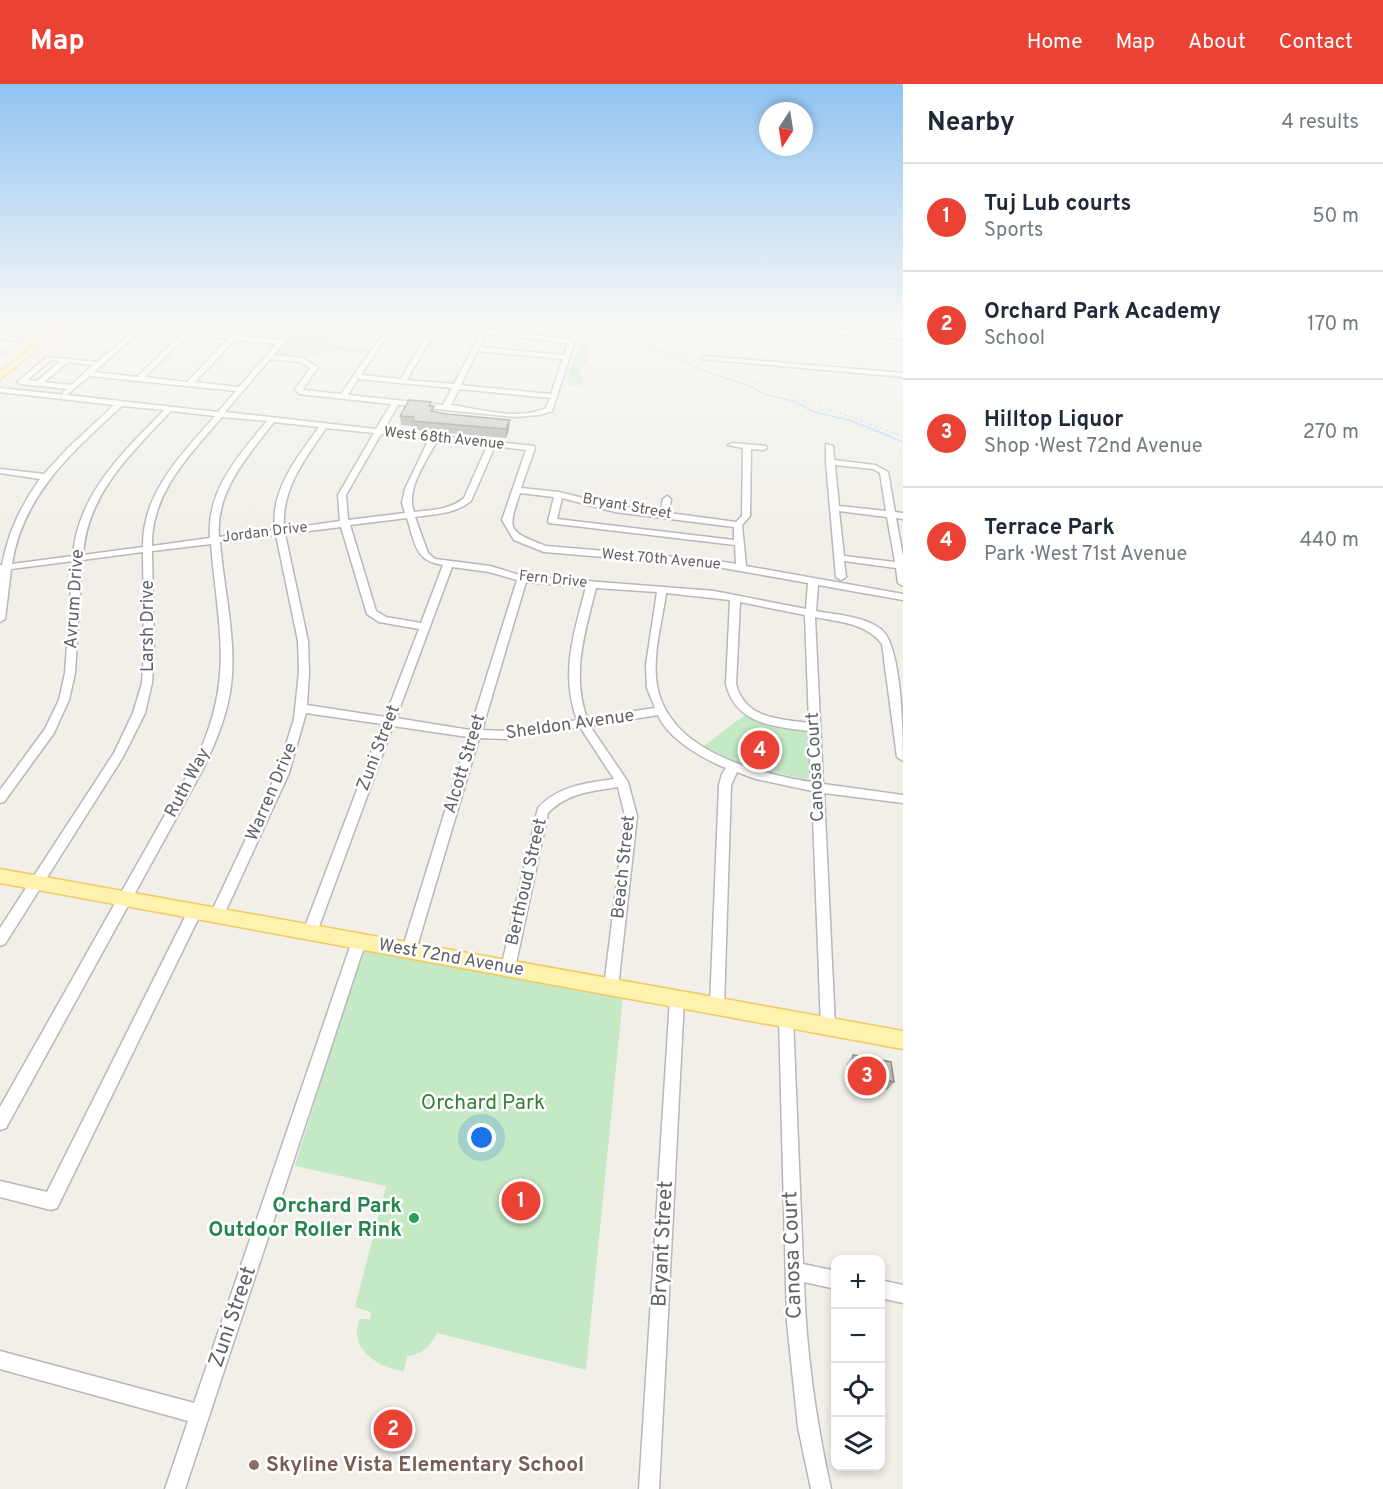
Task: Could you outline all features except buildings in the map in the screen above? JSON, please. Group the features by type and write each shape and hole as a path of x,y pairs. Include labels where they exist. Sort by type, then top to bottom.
{"main road":[{"name":"West 72nd Avenue","path":"0,876 903,1040"}],"street":[{"path":"61,397 71,389"},
{"path":"236,389 240,389"},
{"name":"Larsh Drive","path":"0,940 119,754 139,713 147,683 149,653 147,548 150,514 163,483 240,389"},
{"path":"299,389 302,392 395,403 538,415 549,409 556,389"},
{"path":"343,397 349,389"},
{"path":"446,407 455,389"},
{"path":"481,389 554,396"},
{"name":"West 68th Avenue","path":"0,390 531,448"},
{"path":"395,403 342,492 341,505 371,612 383,620 425,627"},
{"path":"0,619 4,567 12,540 28,502 46,477 119,404"},
{"name":"Avrum Drive","path":"0,799 50,730 64,700 70,673 77,557 83,524 99,487 120,460 169,409"},
{"name":"Ruth Way","path":"0,1122 204,755 221,707 226,678 226,648 214,540 215,511 222,489 272,420"},
{"name":"Warren Drive","path":"217,915 283,773 296,736 302,708 303,641 280,532 278,510 284,488 324,426"},
{"name":"Fern Drive","path":"434,438 407,492 406,503 427,557 432,561 490,569 522,579 662,589 735,598 864,624 878,631 886,641 903,758"},
{"name":"Jordan Drive","path":"4,567 449,510 464,504 468,499 492,444"},
{"path":"732,445 763,448"},
{"path":"741,568 738,525 746,516 747,446"},
{"path":"829,446 842,578"},
{"name":"West 70th Avenue","path":"531,448 507,514 507,523 517,538 531,545 550,550 681,560 741,568 903,597"},
{"path":"830,462 875,466 884,472 903,583"},
{"path":"0,471 46,477"},
{"name":"Bryant Street","path":"516,490 559,495 602,506 738,525"},
{"path":"559,495 552,521 740,543"},
{"path":"664,515 667,499"},
{"path":"836,508 890,509 903,506"},
{"path":"890,509 903,516"},
{"path":"840,558 901,566"},
{"name":"Zuni Street","path":"310,932 448,564"},
{"name":"Alcott Street","path":"409,950 522,579"},
{"name":"Canosa Court","path":"813,581 810,612 813,728 828,1026"},
{"name":"Beach Street","path":"592,584 572,677 576,706 583,724 622,782 630,807 630,829 611,987"},
{"path":"662,589 651,679 654,698 660,711 674,730 685,740 712,758 733,768 760,776 903,799"},
{"path":"735,598 731,684 736,701 751,713 768,720 813,728"},
{"name":"Sheldon Avenue","path":"302,708 474,734 514,735 660,711"},
{"path":"717,1006 725,785 728,774 733,768"},
{"name":"Berthoud Street","path":"508,968 542,811 554,799 568,792 622,782"},
{"path":"0,1190 51,1202 195,911"},
{"name":"Zuni Street","path":"175,1489 359,941"},
{"name":"Bryant Street","path":"649,1489 677,999"},
{"name":"Canosa Court","path":"786,1018 793,1271 799,1361 808,1427 821,1489"},
{"path":"793,1271 831,1279"},
{"path":"885,1290 903,1294"},
{"path":"0,1360 200,1414"}],"green space":[{"path":"746,714 771,726 805,731 809,734 810,777 806,779 745,767 704,746"},
{"name":"Orchard Park","path":"366,951 623,996 586,1370 437,1333 425,1349 407,1356 404,1371 374,1360 367,1355 358,1341 359,1319 370,1319 371,1312 355,1307 386,1186 295,1166 360,955"}],"waterway":[{"path":"755,389 766,395 794,401 814,412 852,421 903,442"}],"railway":[{"path":"772,389 903,436"}],"place":[{"name":"Terrace Park","path":"760,750"},
{"name":"Hilltop Liquor","path":"867,1076"},
{"name":"Tuj Lub courts","path":"521,1201"},
{"name":"Orchard Park Outdoor Roller Rink","path":"414,1218"},
{"name":"Orchard Park Academy","path":"393,1429"},
{"name":"Skyline Vista Elementary School","path":"254,1465"}]}
